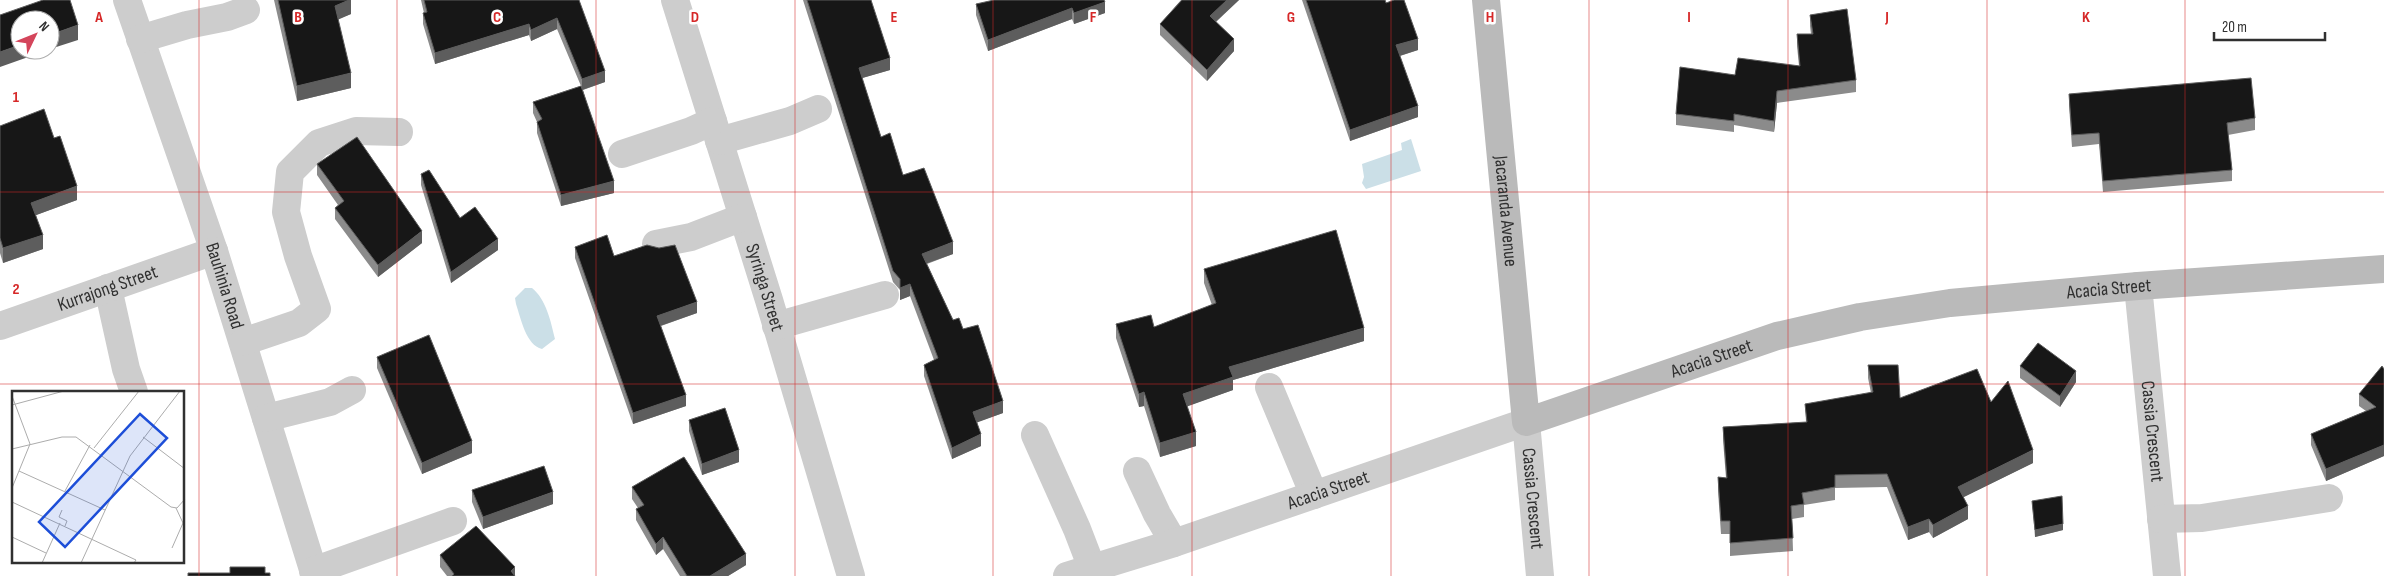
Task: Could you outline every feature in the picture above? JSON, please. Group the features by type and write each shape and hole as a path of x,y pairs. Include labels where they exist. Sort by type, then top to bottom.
{"street":[{"name":"Bauhinia Road","path":"127,0 214,251 314,573"},
{"name":"Syringa Street","path":"675,0 743,217 851,576"},
{"name":"Jacaranda Avenue","path":"1486,0 1526,422"},
{"path":"140,38 187,25 227,17 246,10"},
{"path":"622,154 691,131 716,131 790,120 818,109"},
{"path":"243,342 299,322 318,310 298,256 286,212 290,172 319,143 356,131 399,132"},
{"path":"656,244 691,237 743,217"},
{"name":"Kurrajong Street","path":"0,326 214,251"},
{"name":"Acacia Street","path":"1066,576 1174,543 1777,336 1860,317 1950,303 2138,286 2384,269"},
{"name":"Cassia Crescent","path":"2138,286 2166,576"},
{"path":"108,288 126,369 134,391"},
{"path":"776,326 885,295"},
{"path":"1269,387 1314,495"},
{"path":"266,418 330,402 352,390"},
{"name":"Cassia Crescent","path":"1526,422 1540,576"},
{"path":"1036,435 1078,529 1092,568"},
{"path":"1137,470 1157,514 1174,543"},
{"path":"2161,519 2202,518 2328,498"},
{"path":"314,573 452,521"}],"shaded area":[{"path":"1411,139 1421,171 1366,189 1362,183 1364,177 1362,164 1402,150 1401,143"},
{"path":"525,288 532,288 541,298 552,325 555,339 542,349 536,347 528,337 516,304 515,298"}],"building":[{"path":"43,0 70,0 78,25 60,31 60,10 14,10"},
{"path":"278,0 349,0 335,6 351,73 297,86"},
{"path":"424,0 579,0 605,71 582,79 557,18 531,30 529,24 435,53 423,13 427,12"},
{"path":"807,0 871,0 890,58 859,68 881,137 890,133 903,175 924,168 953,242 922,254 953,320 959,318 963,329 978,325 1003,401 973,412 981,434 952,448 924,365 938,358 910,284 900,288 900,279 893,271"},
{"path":"994,0 1104,0 1105,2 1074,13 1072,8 988,40 976,4"},
{"path":"1182,0 1227,0 1210,16 1234,39 1207,70 1160,24"},
{"path":"1306,0 1385,0 1386,3 1394,0 1404,0 1418,39 1396,45 1418,106 1350,130"},
{"path":"1847,9 1856,80 1777,91 1774,121 1734,114 1734,121 1676,114 1680,67 1735,75 1738,58 1800,66 1797,34 1813,34 1810,15"},
{"path":"10,12 10,48 0,52 0,15"},
{"path":"2251,78 2255,118 2227,123 2232,170 2103,181 2099,133 2072,135 2069,94"},
{"path":"581,86 614,181 561,195 537,122 542,119 533,102"},
{"path":"44,109 54,138 60,136 77,186 31,203 43,235 3,248 0,238 0,126"},
{"path":"357,137 422,231 378,265 335,208 344,201 317,164"},
{"path":"429,170 460,218 475,207 498,239 451,272 421,174"},
{"path":"1336,230 1364,328 1229,367 1233,377 1183,394 1196,432 1160,443 1144,392 1139,394 1116,324 1151,315 1154,327 1216,303 1204,269"},
{"path":"607,235 614,256 647,245 659,248 675,245 697,302 657,316 686,395 633,413 575,247"},
{"path":"429,335 472,441 422,463 377,357"},
{"path":"2038,343 2076,371 2060,396 2020,366"},
{"path":"1868,365 1898,365 1900,398 1977,369 1991,402 2008,381 2033,450 1958,487 1968,506 1933,525 1929,519 1908,527 1887,474 1835,475 1835,487 1802,493 1804,504 1791,506 1793,538 1730,543 1730,521 1721,521 1718,477 1727,478 1723,427 1807,422 1805,404 1873,392"},
{"path":"2382,366 2384,369 2384,445 2326,469 2311,434 2376,407 2359,394"},
{"path":"725,408 739,450 702,464 689,420"},
{"path":"684,457 746,554 710,576 687,576 663,537 656,544 636,509 644,505 632,487"},
{"path":"544,466 553,492 483,517 472,490"},
{"path":"2062,496 2063,524 2035,530 2032,501"},
{"path":"476,526 515,567 511,571 515,576 452,576 454,574 440,555"},
{"path":"230,567 265,567 265,573 270,573 270,576 188,576 188,573 230,573"}]}
